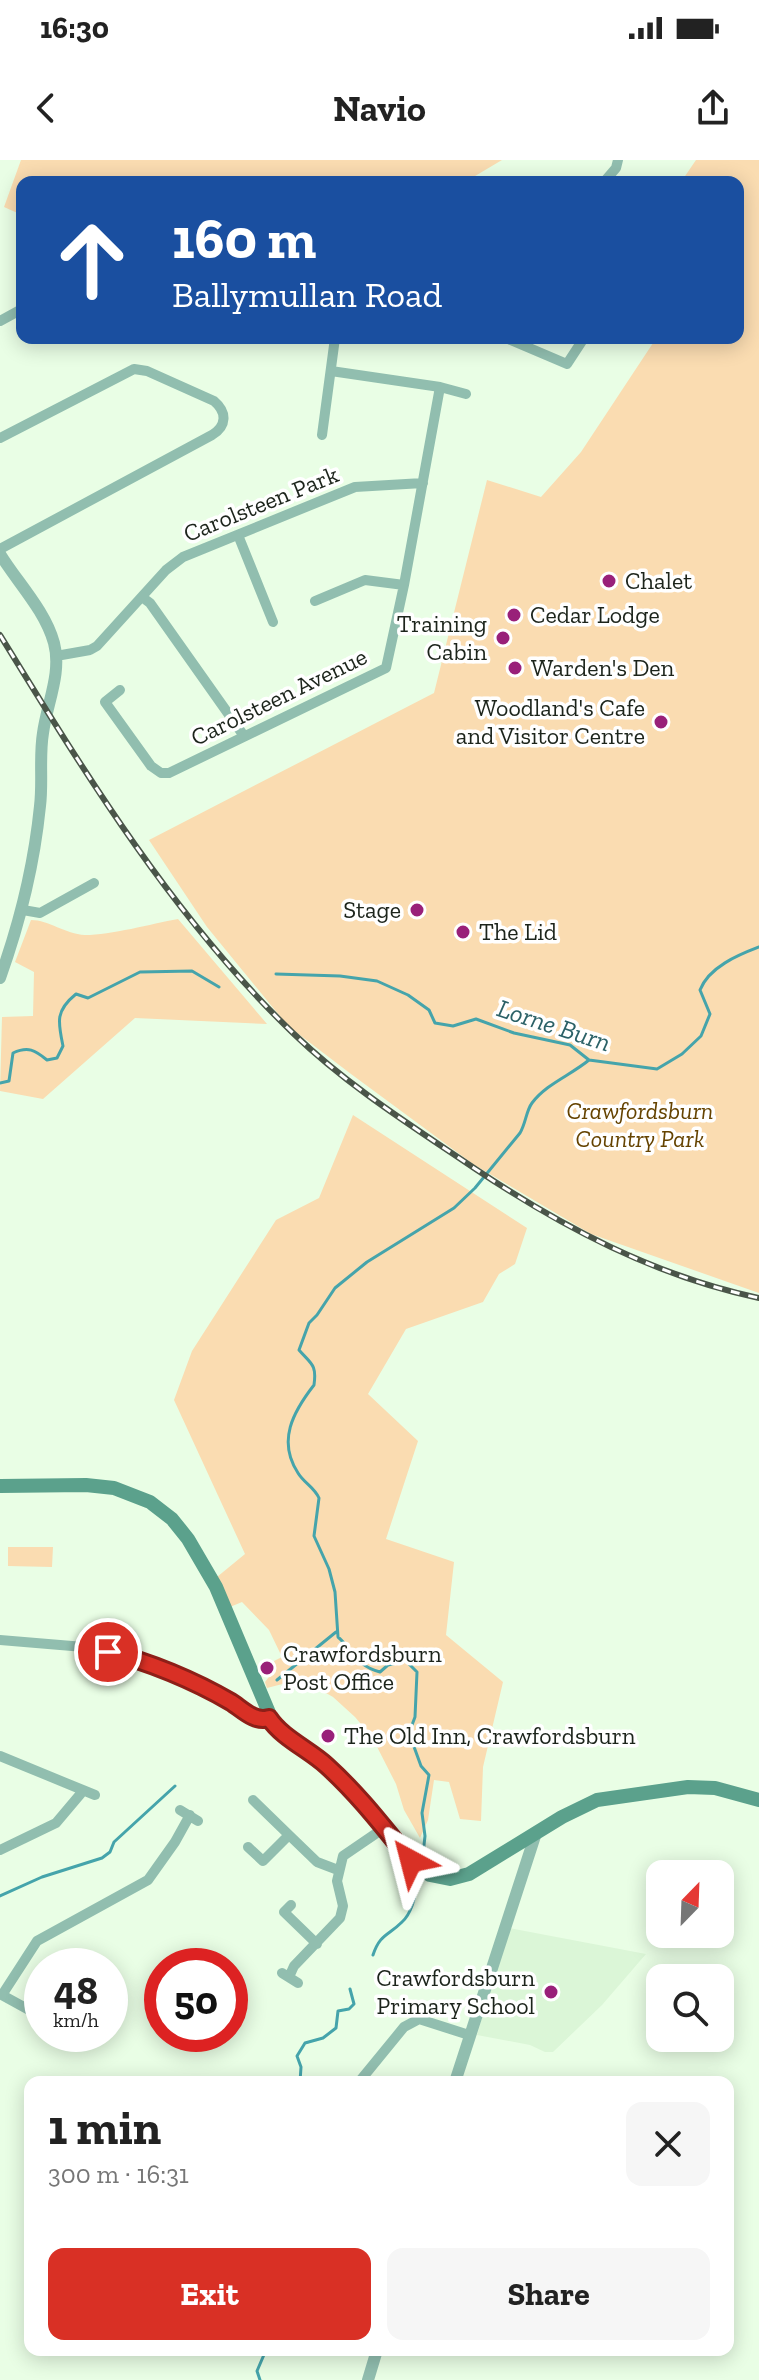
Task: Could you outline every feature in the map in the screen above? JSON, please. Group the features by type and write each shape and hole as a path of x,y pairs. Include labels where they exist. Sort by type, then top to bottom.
{"main road":[{"path":"0,1486 86,1485 114,1488 150,1502 172,1519 188,1539 216,1587 275,1727 327,1765 361,1799 416,1866 430,1875 450,1879 469,1874 597,1800 651,1790 715,1788 759,1800"}],"street":[{"path":"322,435 334,344"},
{"path":"520,344 567,364 580,344"},
{"path":"0,438 134,369 147,371 214,401 224,414 222,427 212,435 0,552 47,624 56,656 56,675 43,734 41,803 34,858 23,910 0,978"},
{"path":"331,371 440,387 466,394"},
{"name":"Carolsteen Avenue","path":"120,690 105,702 157,772 173,772 386,668 440,387"},
{"name":"Carolsteen Park","path":"56,656 97,646 176,561 355,487 423,483"},
{"path":"238,535 273,622"},
{"path":"315,601 365,580 404,585"},
{"path":"142,597 150,603 244,736"},
{"path":"23,910 40,913 94,883"},
{"path":"0,1640 96,1648 118,1654 203,1686 262,1720 269,1718"},
{"path":"0,1756 95,1795"},
{"path":"0,1850 56,1823 83,1791"},
{"path":"253,1800 317,1862 338,1870"},
{"path":"24,2007 1,1995 37,1941 148,1880 175,1842 189,1815"},
{"path":"290,1978 294,1966 340,1918 343,1906 337,1881 343,1856 384,1828"},
{"path":"457,2076 536,1833"},
{"path":"248,1847 266,1863 289,1835"},
{"path":"284,1912 317,1944"},
{"path":"364,2076 404,2027 419,2019 469,2035"},
{"path":"368,2380 375,2356"}],"shaded area":[{"name":"Crawfordsburn Primary School","path":"509,1928 646,1954 602,2005 553,2052 545,2052 530,2045 477,2035"}],"green space":[{"path":"21,160 502,160 475,176 16,176 16,212 4,207"},
{"name":"Crawfordsburn Country Park","path":"696,160 759,160 759,1293 591,1234 473,1164 351,1074 288,1026 207,927 149,840 434,693 487,480 541,497 581,452 652,344 744,344 744,176 685,176"},
{"path":"178,919 267,1024 135,1018 43,1099 0,1091 2,1017 33,1016 34,972 15,962 31,920 71,932 95,935"},
{"path":"353,1115 527,1228 515,1264 499,1274 483,1302 406,1329 368,1394 418,1441 386,1539 454,1562 446,1635 503,1682 483,1767 481,1821 460,1819 449,1782 434,1780 428,1820 420,1838 404,1810 396,1784 372,1737 355,1717 319,1689 294,1681 267,1688 265,1682 276,1668 274,1661 282,1657 269,1630 242,1602 230,1607 217,1577 245,1554 174,1400 192,1351 276,1220 319,1198"},
{"path":"8,1547 53,1547 52,1567 8,1566"}],"waterway":[{"name":"Lorne Burn","path":"276,974 340,976 377,981 408,995 429,1010 435,1023 453,1026 476,1019 514,1033 570,1045 589,1060 657,1069 682,1054 701,1036 710,1014 700,990 704,982 717,968 759,947"},
{"name":"Lorne Burn","path":"0,1083 9,1081 13,1053 27,1050 47,1060 57,1058 63,1046 59,1023 61,1012 76,994 88,998 140,972 192,971 219,987"},
{"path":"422,1863 425,1836 422,1813 429,1775 421,1766 409,1733 415,1717 417,1672 406,1661 388,1665 380,1672 372,1669 360,1662 338,1637 335,1592 329,1569 314,1536 319,1498 298,1473 289,1450 290,1427 315,1378 314,1368 299,1350 309,1323 335,1288 367,1262 454,1208 475,1188 520,1133 530,1106 538,1096 589,1060"},
{"path":"277,1680 336,1632"},
{"path":"0,1896 42,1877 102,1858 110,1852 114,1842 175,1786"},
{"path":"373,1955 382,1939 409,1913 417,1879"},
{"path":"300,2076 297,2056 305,2043 323,2038 336,2028 338,2011 349,2009 354,2004 350,1989"},
{"path":"260,2380 257,2371 263,2356"}],"railway":[{"path":"0,635 99,793 171,895 251,990 315,1053 427,1137 507,1190 575,1229 683,1277 759,1298"}],"place":[{"name":"Chalet","path":"609,581"},
{"name":"Cedar Lodge","path":"514,615"},
{"name":"Training Cabin","path":"503,638"},
{"name":"Warden's Den","path":"515,668"},
{"name":"Woodland's Cafe and Visitor Centre","path":"661,722"},
{"name":"Stage","path":"417,910"},
{"name":"The Lid","path":"463,932"},
{"name":"Crawfordsburn Post Office","path":"267,1668"},
{"name":"The Old Inn, Crawfordsburn","path":"328,1736"},
{"name":"Crawfordsburn Primary School","path":"551,1992"}],"route":[{"path":"108,1652 203,1686 250,1715 262,1720 269,1718 275,1727 327,1765 361,1799 411,1861"}]}
